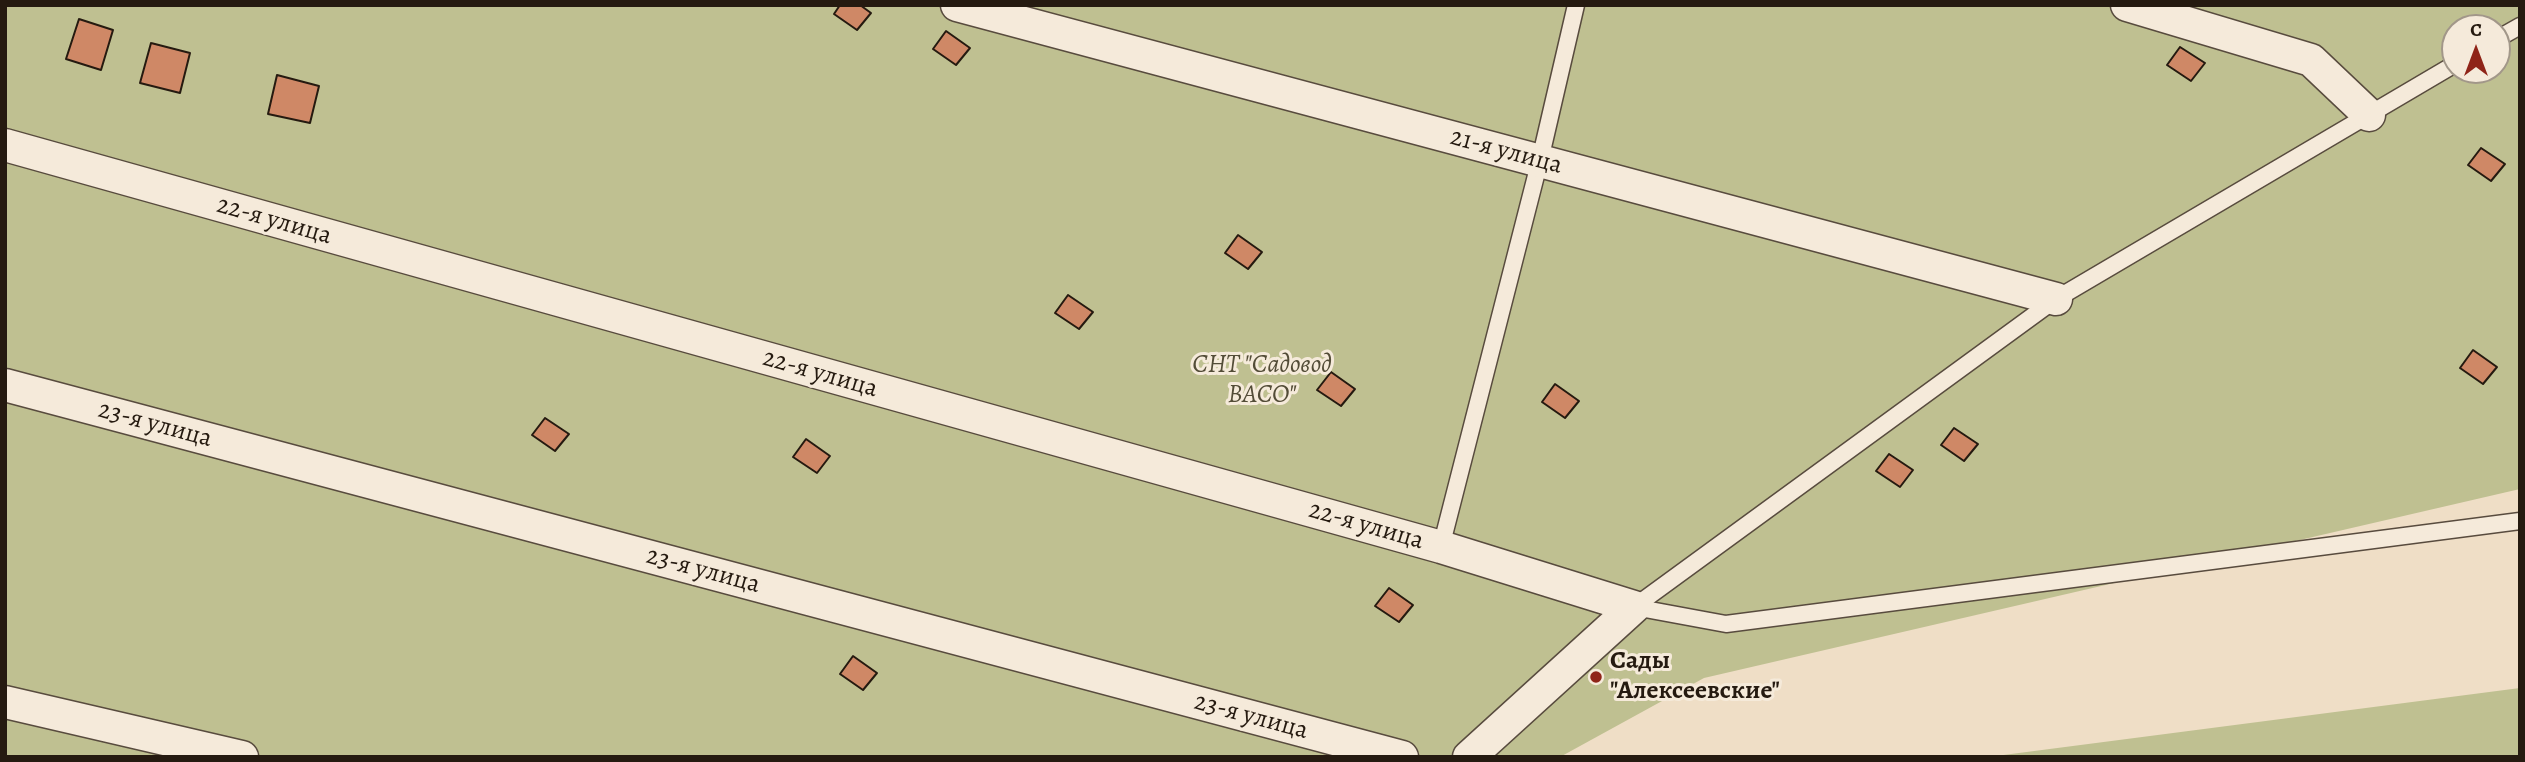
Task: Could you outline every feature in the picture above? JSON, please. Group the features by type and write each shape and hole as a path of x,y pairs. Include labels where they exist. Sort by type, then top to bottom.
{"street":[{"name":"21-я улица","path":"957,5 2056,299"},
{"path":"2127,5 2311,60 2369,115"},
{"name":"22-я улица","path":"5,145 1441,547 1634,607"},
{"name":"23-я улица","path":"5,385 1402,757"},
{"path":"1469,757 1634,607"},
{"path":"5,702 242,757"}],"lane":[{"path":"1441,547 1540,160 1576,5"},
{"path":"1634,607 2056,299 2441,72"},
{"path":"1634,607 1726,624 2520,521"}],"green space":[{"name":"СНТ \"Садовод ВАСО\"","path":"5,5 2520,5 2520,489 1704,678 1560,757 5,757"},
{"path":"2520,688 2520,757 1988,757"}],"building":[{"path":"840,5 860,5 871,13 857,30 834,14"},
{"path":"79,19 113,30 101,70 66,59"},
{"path":"946,31 970,48 956,65 933,49"},
{"path":"151,43 190,53 180,93 140,83"},
{"path":"2180,47 2205,63 2191,81 2167,65"},
{"path":"277,75 319,86 310,123 268,114"},
{"path":"2481,148 2505,164 2491,181 2468,165"},
{"path":"1238,235 1262,252 1248,269 1225,253"},
{"path":"1068,295 1093,312 1079,329 1055,313"},
{"path":"2473,350 2497,367 2483,384 2460,368"},
{"path":"1331,372 1355,389 1341,406 1317,390"},
{"path":"1555,384 1579,401 1565,418 1542,402"},
{"path":"545,418 569,434 555,451 532,435"},
{"path":"1954,428 1978,444 1964,461 1941,445"},
{"path":"806,439 830,456 817,473 793,457"},
{"path":"1889,454 1913,470 1900,487 1876,471"},
{"path":"1389,588 1413,605 1399,622 1375,606"},
{"path":"853,656 877,673 863,690 840,674"}],"place":[{"name":"Сады \"Алексеевские\"","path":"1596,677"}]}
